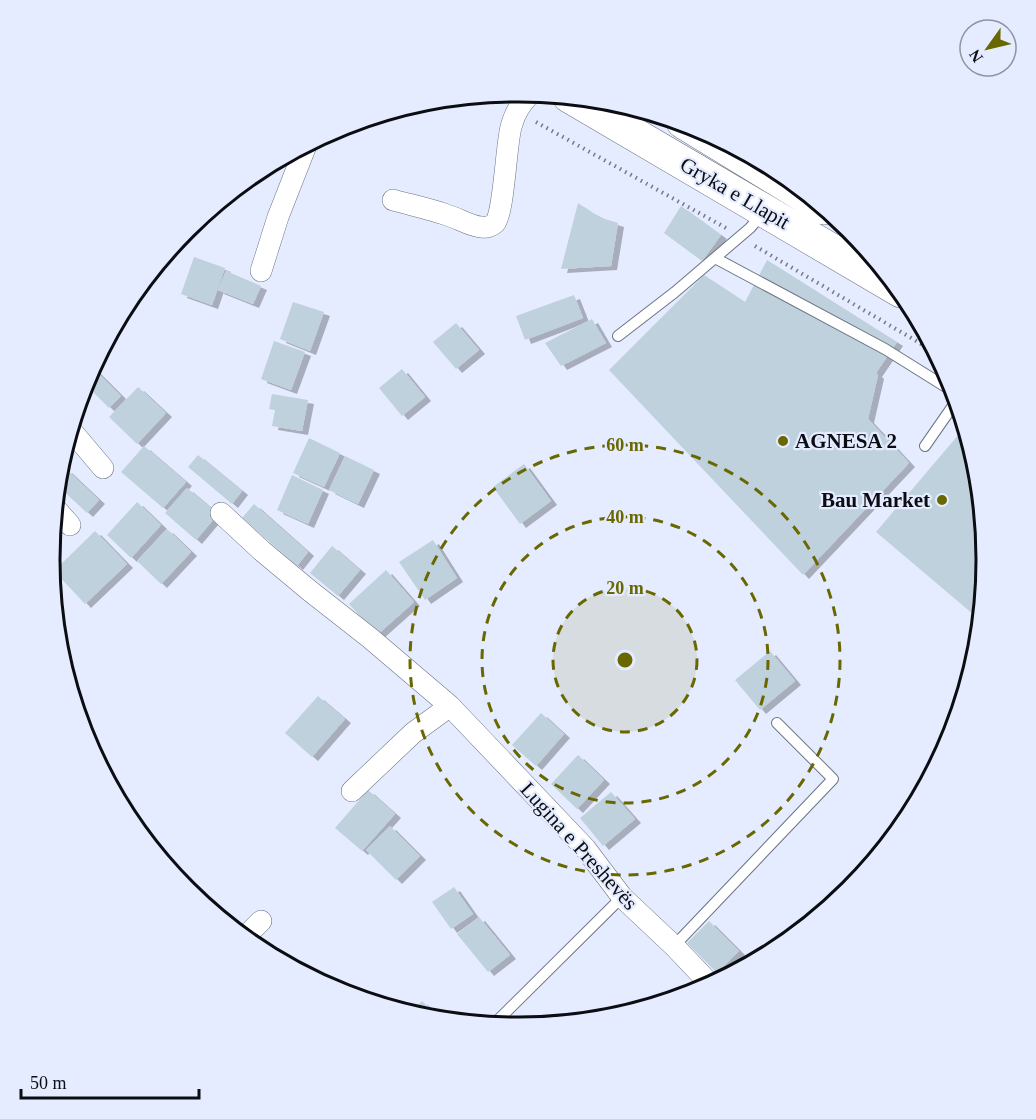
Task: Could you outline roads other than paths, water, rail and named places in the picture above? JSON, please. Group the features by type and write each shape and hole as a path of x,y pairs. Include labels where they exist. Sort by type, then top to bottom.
{"main road":[{"name":"Gryka e Llapit","path":"587,107 878,278"}],"street":[{"path":"393,200 447,215 481,228 488,227 495,222 504,180 511,126 524,101"},
{"path":"261,271 278,217 302,156"},
{"path":"77,437 103,468"},
{"name":"Lugina e Preshevës","path":"220,513 270,558 450,706 585,848 622,897 704,978"},
{"path":"62,516 70,525"},
{"path":"352,791 413,733 450,706"},
{"path":"251,931 261,921"}],"lane":[{"path":"618,336 716,258 750,228 765,211"},
{"path":"716,258 885,349 941,384"},
{"path":"925,446 951,409"},
{"path":"674,946 833,779 777,723"},
{"path":"501,1017 622,897"}],"place":[{"name":"AGNESA 2","path":"783,441"},
{"name":"Bau Market","path":"942,500"}]}
